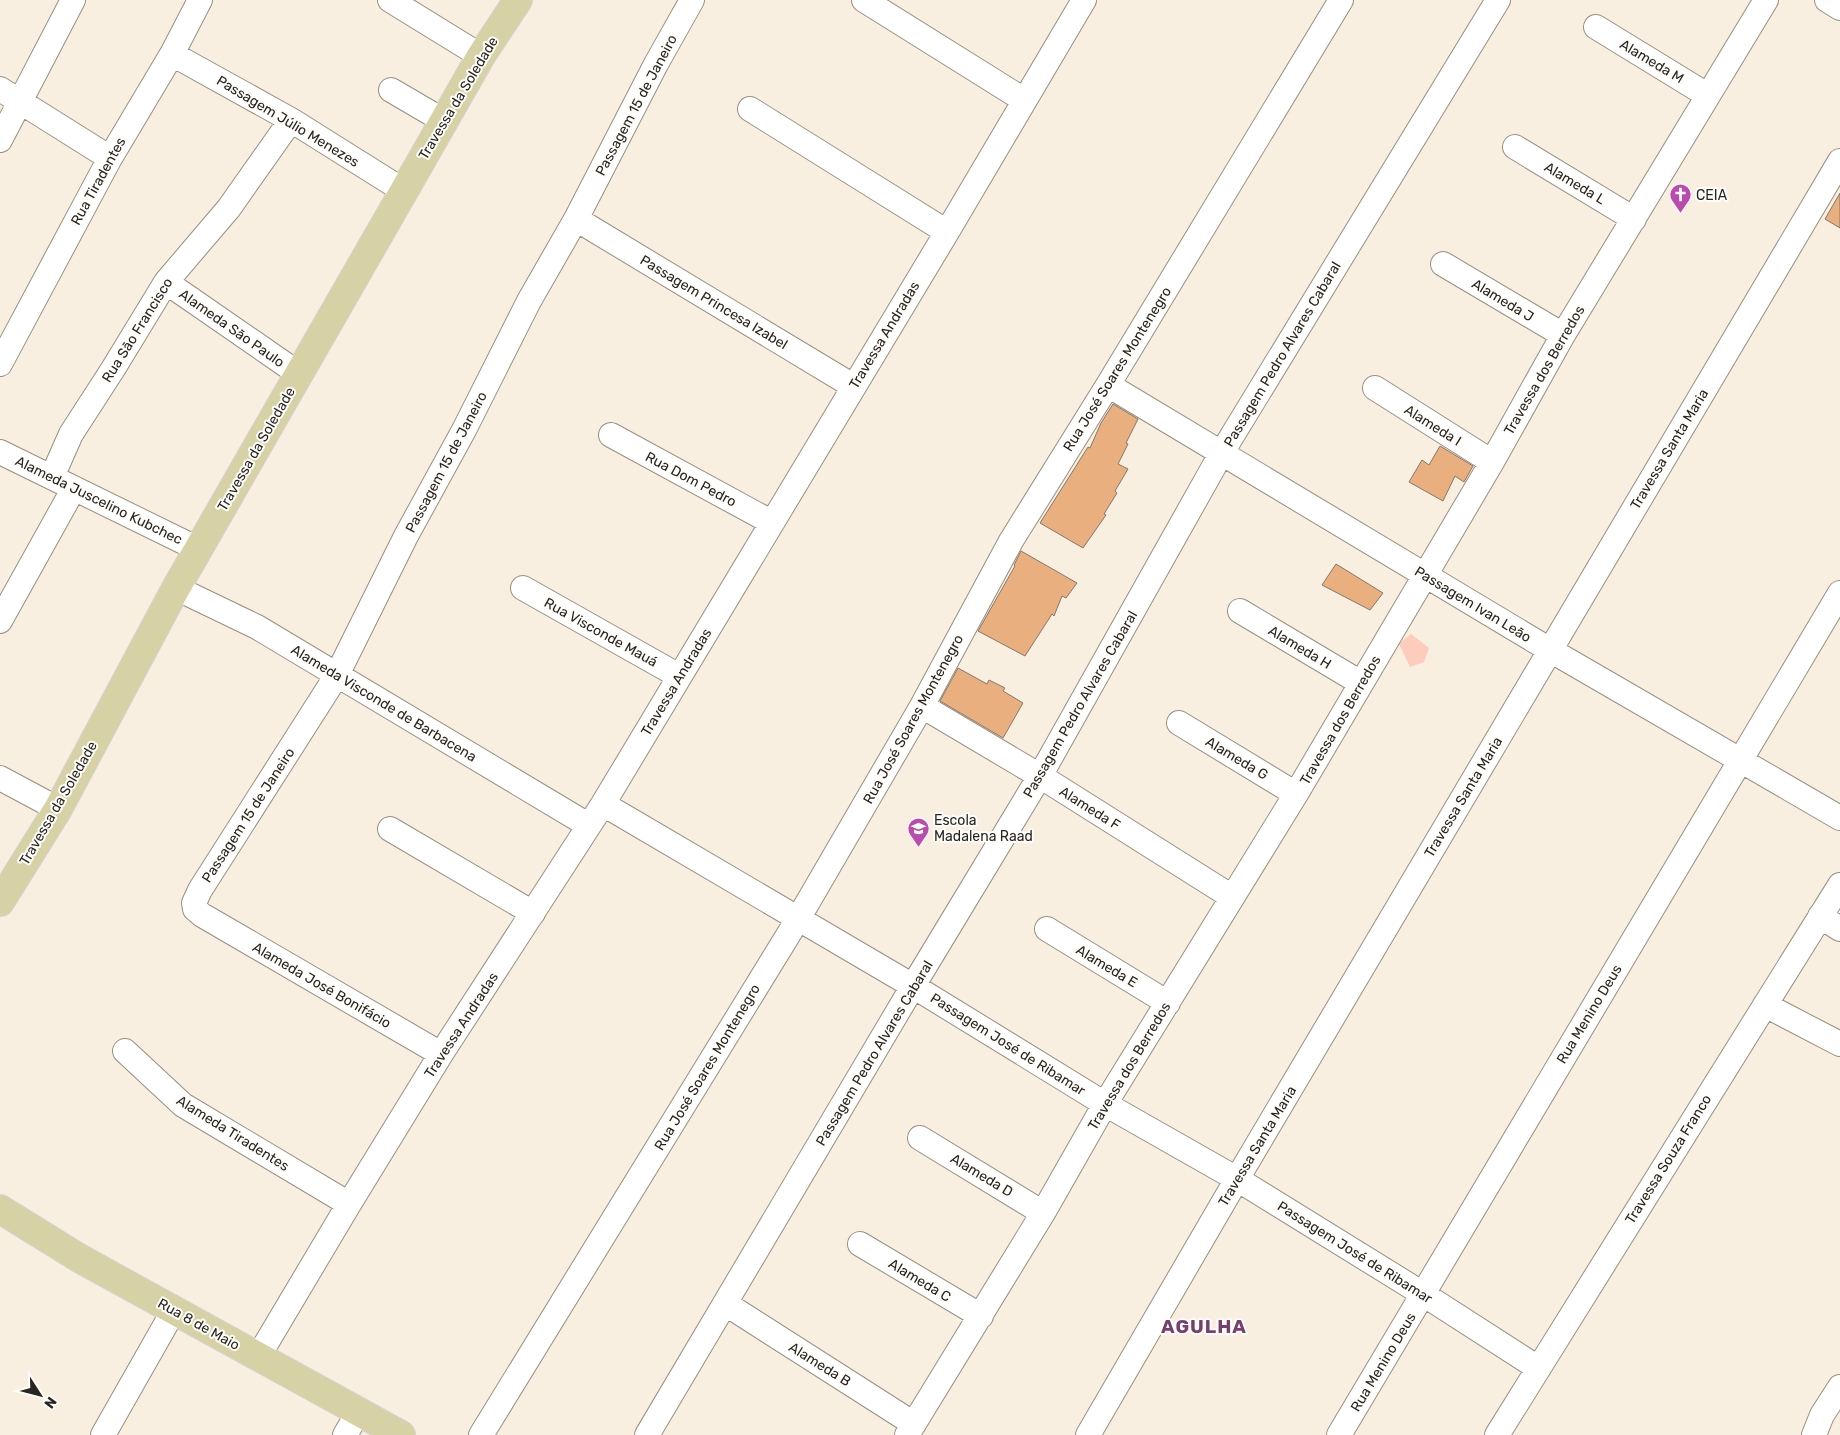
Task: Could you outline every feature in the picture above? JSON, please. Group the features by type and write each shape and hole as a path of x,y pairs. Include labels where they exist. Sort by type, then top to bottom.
{"main road":[{"name":"Travessa da Soledade","path":"0,902 58,809 176,588 481,56 518,0"},
{"name":"Rua 8 de Maio","path":"0,1209 79,1258 401,1435"}],"street":[{"path":"0,140 73,0"},
{"name":"Rua Tiradentes","path":"0,364 110,158 172,54 200,0"},
{"path":"390,0 481,56"},
{"name":"Passagem 15 de Janeiro","path":"202,915 195,909 194,903 200,890 337,676 406,536 464,430 529,301 576,219 656,64 692,0"},
{"path":"864,0 1024,100"},
{"name":"Travessa Andradas","path":"258,1357 441,1054 602,804 947,232 1084,0"},
{"name":"Rua José Soares Montenegro","path":"481,1435 798,919 922,706 1011,542 1341,0"},
{"name":"Passagem Pedro Alvares Cabaral","path":"647,1435 913,986 1040,776 1221,454 1498,0"},
{"name":"Travessa dos Berredos","path":"910,1429 1043,1213 1104,1104 1296,794 1492,462 1563,335 1766,0"},
{"path":"1827,0 1840,8"},
{"name":"Alameda M","path":"1596,27 1707,95"},
{"name":"Passagem Júlio Menezes","path":"172,54 291,120 404,191"},
{"path":"0,89 110,158"},
{"path":"391,90 444,122"},
{"path":"750,109 947,232"},
{"name":"Rua São Francisco","path":"52,477 71,434 166,282 229,208 291,120"},
{"name":"Alameda L","path":"1516,147 1634,218"},
{"name":"Travessa Santa Maria","path":"1088,1435 1237,1179 1840,161"},
{"name":"Passagem Princesa Izabel","path":"576,219 853,386"},
{"name":"Alameda J","path":"1443,264 1563,335"},
{"name":"Alameda São Paulo","path":"166,282 299,374"},
{"name":"Passagem Ivan Leão","path":"1108,385 1550,650 1840,818"},
{"name":"Alameda I","path":"1375,388 1492,462"},
{"name":"Rua Dom Pedro","path":"611,435 771,522"},
{"name":"Alameda Juscelino Kubchec","path":"0,452 198,549"},
{"path":"0,621 74,488"},
{"name":"Alameda Visconde de Barbacena","path":"176,588 257,627 588,825"},
{"name":"Rua Visconde Mauá","path":"523,588 679,676"},
{"name":"Rua Menino Deus","path":"1339,1435 1840,593"},
{"name":"Alameda H","path":"1240,611 1361,683"},
{"name":"Alameda F","path":"922,706 1040,776 1232,897"},
{"name":"Alameda G","path":"1179,722 1296,794"},
{"path":"0,778 58,809"},
{"name":"Passagem José de Ribamar","path":"602,804 913,986 1104,1104 1237,1179 1423,1294 1538,1368"},
{"path":"390,829 533,912"},
{"name":"Travessa Souza Franco","path":"1497,1435 1840,885"},
{"name":"Alameda José Bonifácio","path":"202,915 441,1054"},
{"path":"1820,916 1840,929"},
{"name":"Alameda E","path":"1047,929 1168,1003"},
{"path":"1765,1005 1840,1044"},
{"name":"Alameda Tiradentes","path":"125,1051 183,1105 349,1204"},
{"name":"Alameda D","path":"920,1138 1043,1213"},
{"name":"Alameda C","path":"860,1244 981,1316"},
{"name":"Alameda B","path":"726,1304 910,1429"},
{"path":"103,1435 174,1310"},
{"path":"1814,1435 1822,1416 1840,1387"},
{"path":"345,1435 359,1411"}],"shaded area":[{"path":"1411,634 1429,648 1424,662 1410,667 1399,644"}],"building":[{"path":"1840,193 1840,228 1825,219"},
{"path":"1113,404 1138,419 1118,464 1128,469 1115,491 1117,493 1104,514 1106,515 1083,548 1040,523 1088,447 1090,448 1101,423"},
{"path":"1440,446 1473,466 1464,482 1455,476 1443,501 1409,482 1422,460 1429,465"},
{"path":"1021,551 1077,583 1066,598 1062,596 1054,616 1052,614 1025,656 978,631 1015,566"},
{"path":"1336,564 1383,593 1370,610 1322,585"},
{"path":"958,668 987,684 989,680 1005,688 1003,691 1023,703 1003,738 940,701"}],"place":[{"name":"CEIA","path":"1680,214"},
{"name":"Escola Madalena Raad","path":"918,847"}],"district":[{"name":"AGULHA","path":"1204,1326"}]}
